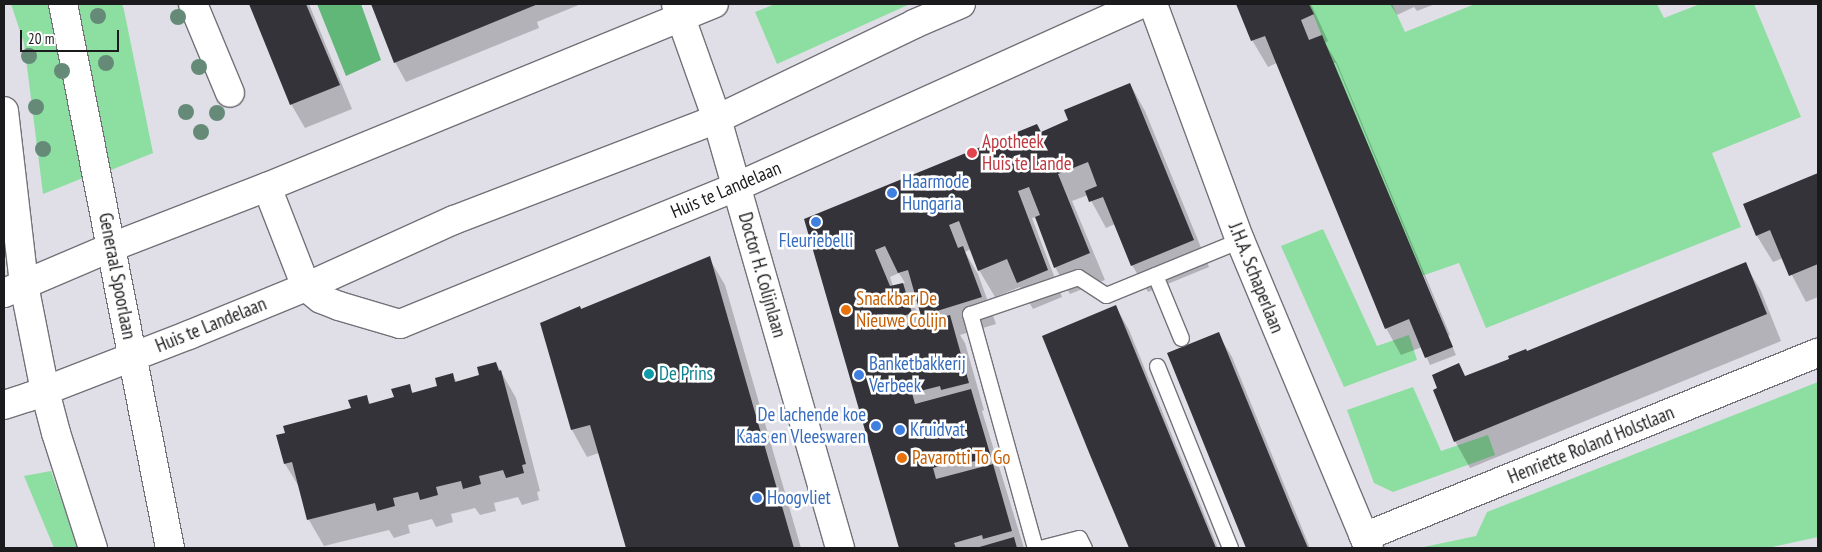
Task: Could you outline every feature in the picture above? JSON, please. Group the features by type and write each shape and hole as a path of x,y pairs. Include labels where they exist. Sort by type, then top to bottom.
{"street":[{"name":"Generaal Spoorlaan","path":"63,4 170,548"},
{"path":"193,4 230,93"},
{"path":"14,289 112,247 267,186 679,10 714,4"},
{"name":"Huis te Landelaan","path":"4,404 44,391 306,287 454,220 717,118 914,24 961,4"},
{"name":"Huis te Landelaan","path":"306,287 317,296 339,306 400,324 736,188 1141,4"},
{"name":"J.H.A. Schaperlaan","path":"1153,4 1240,240 1367,543"},
{"name":"Doctor H. Colijnlaan","path":"679,10 717,118 840,548"},
{"path":"4,111 14,289 93,548"},
{"path":"267,186 306,287"},
{"name":"Henriette Roland Holstlaan","path":"1367,543 1818,353"}],"lane":[{"path":"1035,548 970,314 1078,277 1106,295 1240,240"},
{"path":"1154,275 1181,338"},
{"path":"1157,366 1230,548"},
{"path":"1040,548 1079,538 1084,548"}],"green space":[{"path":"11,4 55,4 88,176 43,194 24,43"},
{"path":"72,4 122,4 124,10 153,153 111,170 105,158"},
{"path":"317,4 361,4 381,60 346,76"},
{"path":"775,4 910,4 777,64 755,12"},
{"path":"1309,4 1392,4 1405,32 1475,4 1657,4 1664,18 1700,4 1754,4 1801,117 1712,153 1741,227 1486,328 1459,263 1419,277"},
{"path":"1323,229 1377,346 1409,335 1417,360 1344,387 1281,246"},
{"path":"1818,382 1818,537 1767,548 1419,548 1476,536 1487,512"},
{"path":"1413,387 1441,451 1488,435 1495,455 1393,492 1374,483 1347,410"},
{"path":"51,471 78,548 54,548 24,476"}],"building":[{"path":"249,4 306,4 340,85 290,105"},
{"path":"371,4 538,4 394,63"},
{"path":"1236,4 1309,4 1314,14 1301,20 1309,40 1322,35 1453,347 1425,358 1409,319 1385,329 1265,36 1251,41"},
{"path":"1130,83 1194,240 1131,266 1103,197 1089,202 1085,191 1097,186 1088,162 1058,174 1090,253 1054,268 1035,217 1040,215 1029,187 1018,191 1048,270 1017,283 1007,259 978,271 959,221 949,225 958,248 963,246 982,297 921,316 908,270 898,273 885,246 875,250 890,286 903,283 912,313 891,320 893,330 950,315 969,383 941,390 940,386 912,393 915,404 971,389 991,457 963,464 961,460 933,468 936,479 993,464 1012,531 983,539 982,535 954,543 956,548 899,548 804,219 1037,124 1041,132 1068,120 1064,110"},
{"path":"1818,173 1818,264 1789,276 1770,230 1756,236 1743,204"},
{"name":"De Prins","path":"710,256 794,548 626,548 590,425 571,430 540,323 580,306 581,309"},
{"path":"1746,262 1767,314 1454,442 1433,390 1437,388 1432,375 1459,363 1465,376 1509,359 1508,356 1526,349 1527,351"},
{"path":"1116,305 1216,548 1129,548 1090,455 1042,336"},
{"path":"1219,332 1308,548 1246,548 1167,353"},
{"path":"496,362 499,371 501,370 526,464 522,465 524,473 506,478 503,470 479,476 481,484 463,489 461,481 436,487 438,495 420,500 418,492 393,498 395,506 377,511 375,503 307,520 292,462 284,464 276,435 285,433 283,426 351,408 348,400 367,395 369,404 394,397 391,389 410,384 412,393 437,386 435,378 453,373 455,382 479,375 477,367"},
{"path":"1014,537 1017,548 976,548"}],"place":[{"name":"Apotheek Huis te Lande","path":"972,153"},
{"name":"Haarmode Hungaria","path":"892,193"},
{"name":"Fleuriebelli","path":"816,222"},
{"name":"Snackbar De Nieuwe Colijn","path":"846,310"},
{"name":"De Prins","path":"649,374"},
{"name":"Banketbakkerij Verbeek","path":"859,375"},
{"name":"De lachende koe Kaas en Vleeswaren","path":"876,426"},
{"name":"Kruidvat","path":"900,430"},
{"name":"Pavarotti To Go","path":"902,458"},
{"name":"Hoogvliet","path":"757,498"}]}
